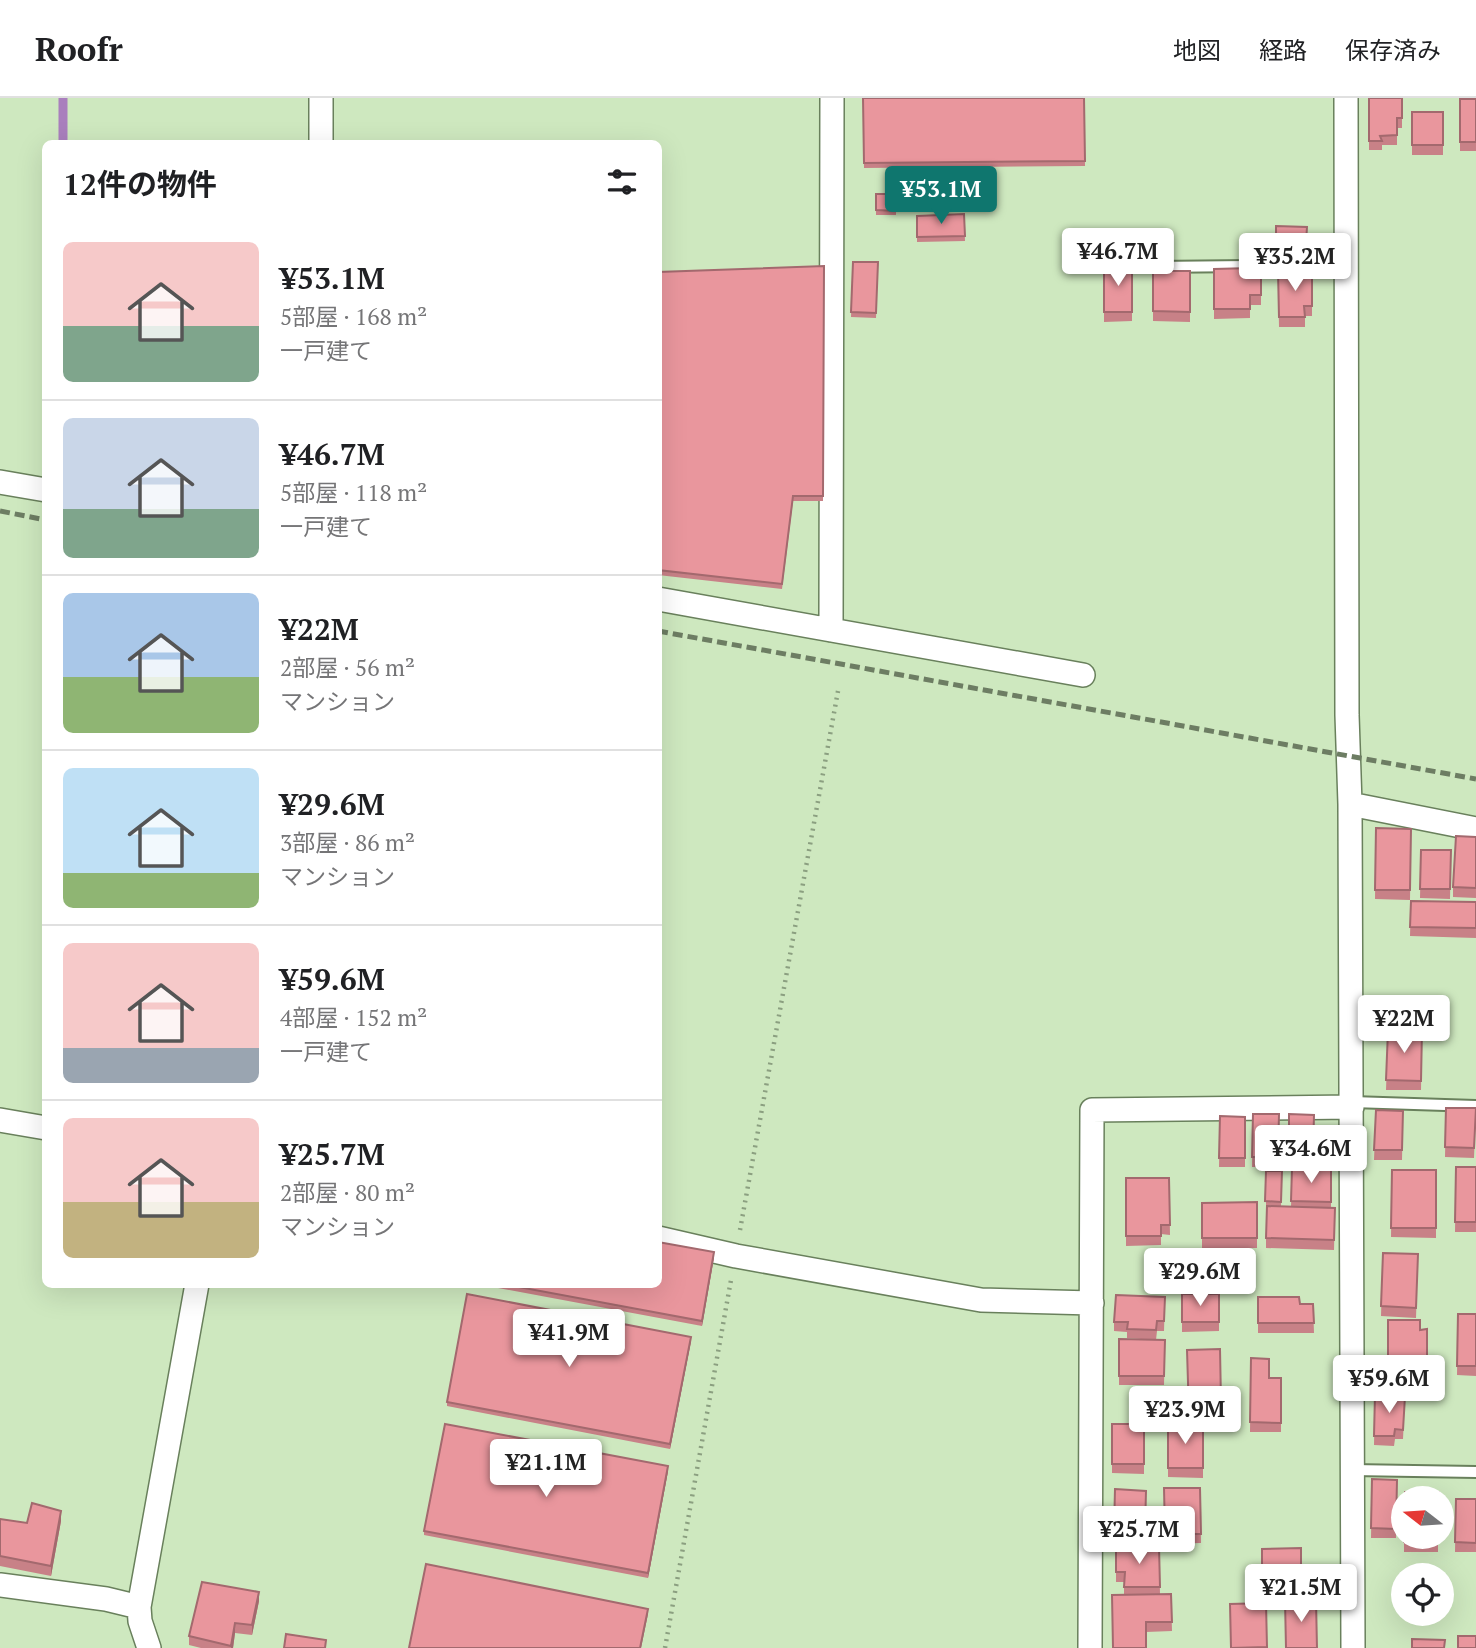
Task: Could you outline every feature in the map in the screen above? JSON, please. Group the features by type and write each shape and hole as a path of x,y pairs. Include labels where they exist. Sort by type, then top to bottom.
{"street":[{"path":"321,98 321,140"},
{"path":"831,630 832,98"},
{"path":"1346,98 1353,1648"},
{"path":"0,482 42,489"},
{"path":"662,600 1083,675"},
{"path":"1350,804 1476,829"},
{"path":"1090,1648 1092,1110 1352,1104"},
{"path":"0,1120 42,1127"},
{"path":"662,1239 736,1256 981,1300 1092,1303"},
{"path":"149,1648 140,1621 139,1607 196,1288"},
{"path":"0,1585 106,1599 139,1607"}],"lane":[{"path":"1153,267 1346,265"},
{"path":"1352,1104 1476,1106"},
{"path":"1352,1470 1476,1472"}],"path":[{"path":"665,1648 838,691"}],"building":[{"path":"863,98 1084,98 1085,161 864,163"},
{"path":"1369,98 1402,98 1402,118 1397,118 1397,135 1380,136 1382,141 1369,141"},
{"path":"1460,99 1476,99 1476,142 1460,142"},
{"path":"1412,112 1443,112 1443,145 1412,145"},
{"path":"876,194 896,194 896,211 876,210"},
{"path":"964,214 965,236 917,237 917,216"},
{"path":"1276,226 1307,227 1306,243 1276,243"},
{"path":"853,262 878,262 876,313 851,312"},
{"path":"1104,265 1132,265 1132,312 1104,312"},
{"path":"824,266 823,496 793,496 782,584 662,570 662,272"},
{"path":"1251,268 1251,276 1261,276 1261,295 1250,295 1250,309 1214,309 1214,269"},
{"path":"1153,271 1190,271 1190,312 1153,311"},
{"path":"1278,271 1312,271 1312,306 1304,306 1305,317 1279,317"},
{"path":"1376,828 1411,829 1410,890 1375,890"},
{"path":"1456,836 1476,837 1476,888 1453,887"},
{"path":"1421,850 1451,850 1450,889 1420,889"},
{"path":"1411,901 1476,902 1476,928 1410,927"},
{"path":"1388,1030 1422,1030 1421,1081 1386,1080"},
{"path":"1446,1108 1476,1108 1474,1148 1445,1147"},
{"path":"1376,1110 1403,1111 1402,1150 1374,1150"},
{"path":"1253,1114 1279,1114 1278,1157 1252,1157"},
{"path":"1289,1114 1314,1115 1313,1156 1289,1156"},
{"path":"1220,1116 1245,1117 1245,1158 1219,1158"},
{"path":"1456,1167 1476,1167 1476,1222 1455,1222"},
{"path":"1292,1168 1331,1168 1331,1202 1291,1201"},
{"path":"1392,1170 1436,1170 1436,1228 1391,1228"},
{"path":"1266,1171 1282,1171 1281,1202 1265,1201"},
{"path":"1126,1178 1169,1178 1170,1225 1161,1225 1161,1236 1126,1236"},
{"path":"1257,1202 1257,1238 1202,1238 1202,1203"},
{"path":"1267,1206 1335,1208 1334,1240 1266,1238"},
{"path":"662,1243 714,1252 702,1321 525,1288 662,1288"},
{"path":"1383,1253 1418,1254 1416,1308 1381,1306"},
{"path":"467,1294 691,1337 670,1444 447,1402"},
{"path":"1182,1294 1219,1294 1219,1322 1182,1322"},
{"path":"1116,1295 1165,1297 1164,1321 1157,1321 1156,1330 1127,1329 1128,1322 1114,1322"},
{"path":"1258,1297 1299,1297 1300,1304 1313,1304 1314,1323 1258,1323"},
{"path":"1458,1314 1476,1314 1476,1366 1457,1366"},
{"path":"1388,1320 1420,1320 1420,1330 1427,1329 1427,1364 1388,1364"},
{"path":"1119,1339 1165,1340 1164,1376 1119,1376"},
{"path":"1220,1349 1221,1401 1226,1401 1226,1414 1189,1415 1187,1350"},
{"path":"1251,1358 1269,1359 1269,1378 1281,1378 1281,1423 1250,1422"},
{"path":"1375,1394 1405,1396 1403,1430 1395,1429 1394,1436 1374,1436"},
{"path":"445,1424 668,1466 648,1573 424,1531"},
{"path":"1112,1424 1144,1424 1144,1464 1112,1464"},
{"path":"1168,1424 1203,1425 1203,1468 1168,1468"},
{"path":"1372,1479 1397,1480 1397,1486 1391,1486 1391,1529 1371,1528"},
{"path":"1164,1488 1200,1488 1201,1534 1165,1534"},
{"path":"1115,1489 1146,1491 1145,1531 1114,1530"},
{"path":"1456,1499 1476,1499 1476,1543 1455,1542"},
{"path":"32,1503 61,1511 51,1566 0,1556 0,1519 27,1523"},
{"path":"1159,1546 1160,1587 1124,1587 1125,1572 1116,1572 1116,1547"},
{"path":"1301,1548 1301,1592 1262,1593 1262,1549"},
{"path":"426,1564 648,1609 640,1648 409,1648"},
{"path":"202,1582 259,1592 252,1625 235,1623 231,1646 189,1636"},
{"path":"1171,1594 1172,1622 1146,1622 1146,1648 1113,1648 1112,1595"},
{"path":"1285,1600 1316,1600 1317,1648 1286,1648"},
{"path":"1266,1603 1267,1647 1231,1648 1230,1604"},
{"path":"286,1634 326,1640 325,1648 284,1648"},
{"path":"1458,1636 1476,1636 1476,1648 1458,1648"},
{"path":"1412,1639 1445,1640 1444,1648 1412,1648"}],"waterway":[{"path":"63,98 63,140"}],"railway":[{"path":"0,511 42,519"},
{"path":"662,632 1476,779"}]}
